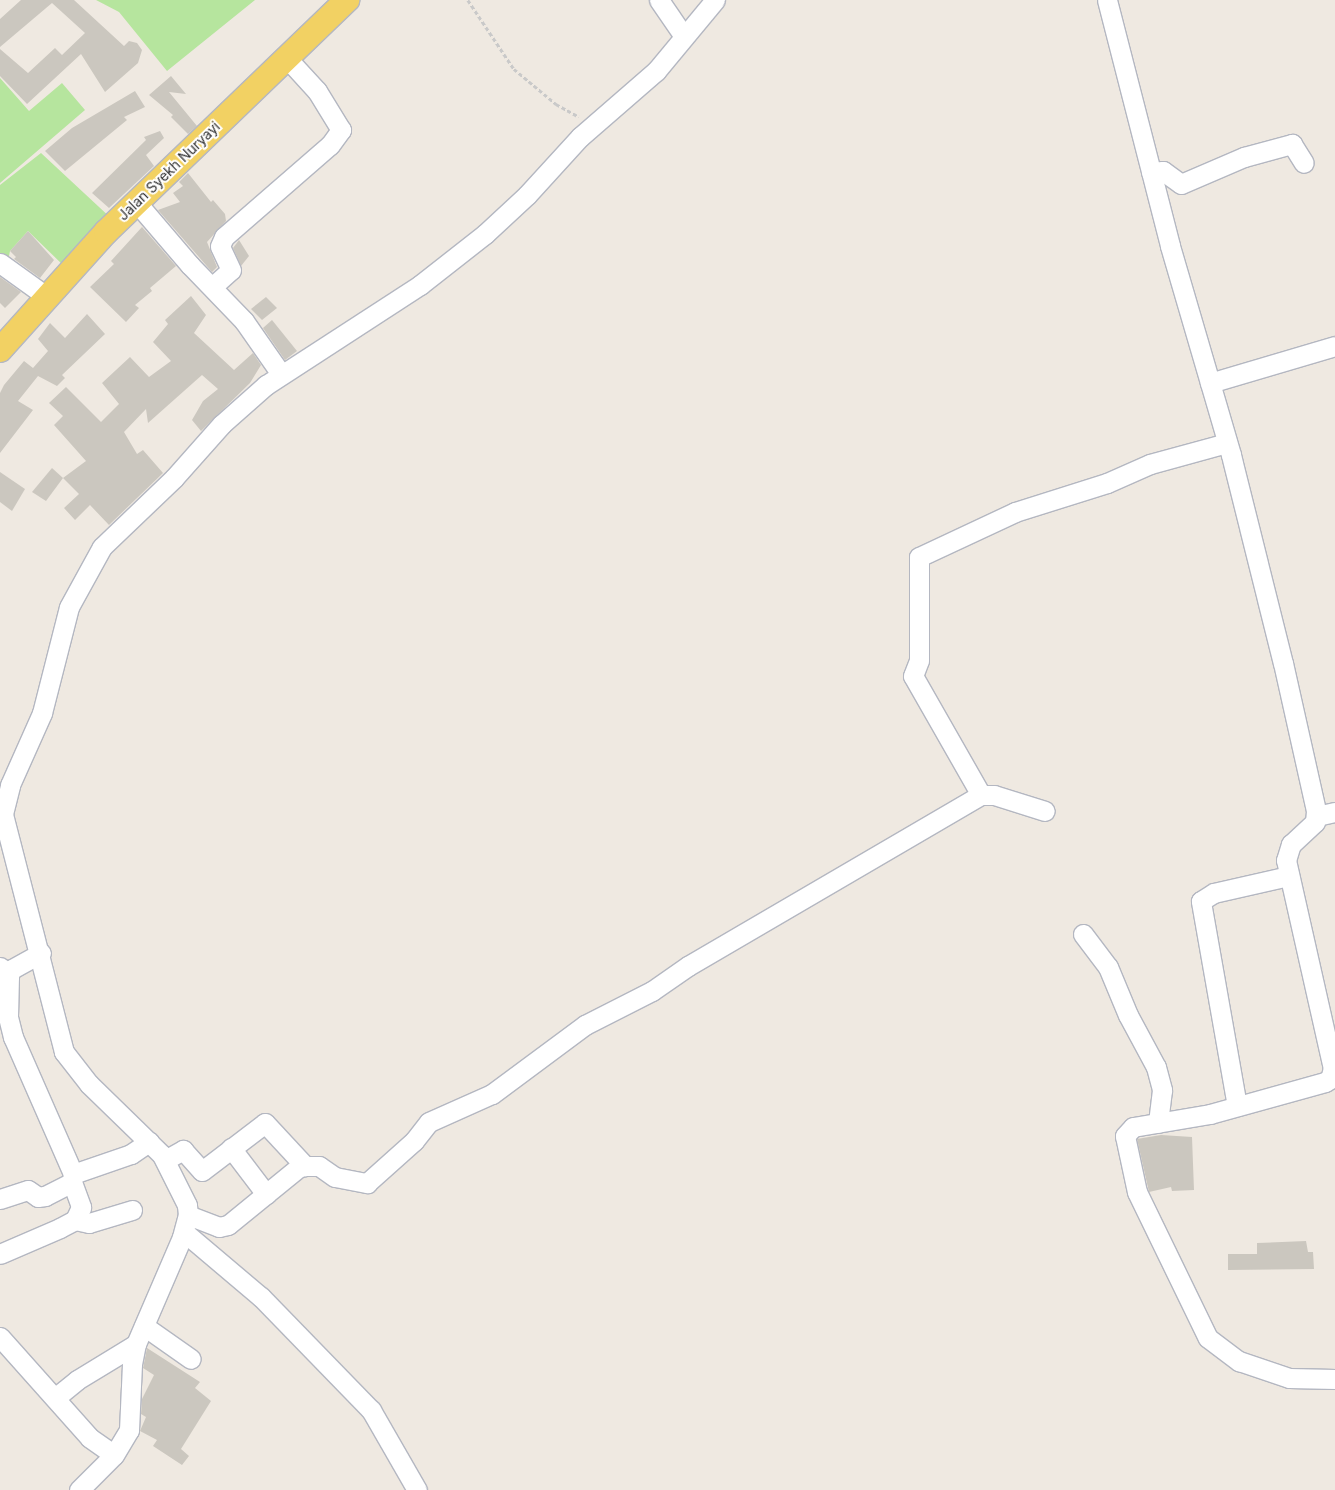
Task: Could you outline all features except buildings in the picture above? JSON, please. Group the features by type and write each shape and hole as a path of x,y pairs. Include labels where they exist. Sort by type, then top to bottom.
{"main road":[{"name":"Jalan Syekh Nuryayi","path":"0,350 46,296 137,202 347,0"}],"street":[{"path":"659,0 683,35"},
{"path":"79,1490 114,1456 129,1430 132,1364 136,1344 186,1223 187,1205 165,1160 89,1084 64,1052 36,956 3,814 10,785 42,713 69,608 102,547 174,478 222,424 279,371 420,286 477,240 527,195 593,125 656,71 683,35 715,0"},
{"path":"1107,0 1151,172 1227,443 1283,663 1326,814 1315,822 1288,849 1286,860 1332,1072 1325,1082 1237,1106 1133,1127 1126,1133 1137,1192 1208,1338 1238,1361 1289,1378 1335,1379"},
{"path":"212,287 231,270 220,246 224,238 330,145 341,130 317,91 286,57"},
{"path":"1151,172 1163,171 1181,184 1244,157 1292,144 1304,163"},
{"path":"137,202 244,321 279,371"},
{"path":"0,263 46,296"},
{"path":"1210,383 1335,346"},
{"path":"981,795 913,676 919,660 919,557 1015,512 1106,483 1150,464 1227,443"},
{"path":"186,1223 221,1227 266,1194 298,1167 319,1166 338,1178 369,1182 414,1141 429,1122 492,1094 585,1025 652,991 688,966 981,795 994,795 1045,811"},
{"path":"1237,1106 1201,901 1214,893 1289,876"},
{"path":"1083,934 1108,967 1128,1015 1156,1067 1162,1090 1158,1123"},
{"path":"0,1254 74,1220 82,1207 72,1178 12,1037 8,1017 3,975 36,956"},
{"path":"165,1160 183,1150 202,1170 267,1123 305,1166"},
{"path":"0,1199 28,1190 38,1197 45,1196 72,1178 131,1154 148,1142"},
{"path":"230,1148 266,1194"},
{"path":"74,1220 89,1223 132,1210"},
{"path":"186,1223 371,1410 417,1490"},
{"path":"144,1326 191,1359"},
{"path":"0,1337 90,1438 114,1456"},
{"path":"55,1398 78,1380 136,1344"}],"path":[{"path":"468,0 514,69 556,104 593,125"}],"green space":[{"path":"96,0 255,0 167,71 119,12"},
{"path":"0,78 29,111 62,83 85,110 0,183"},
{"path":"41,153 113,220 65,267 28,231 10,251 7,266 0,273 0,185"}]}
